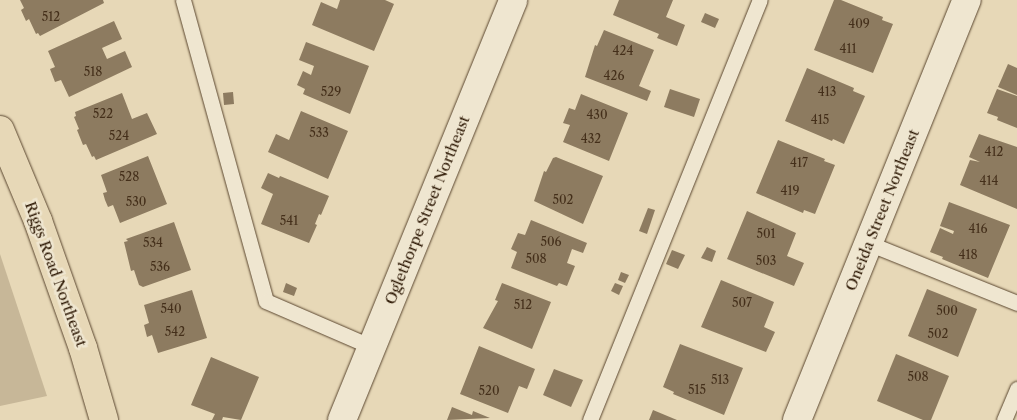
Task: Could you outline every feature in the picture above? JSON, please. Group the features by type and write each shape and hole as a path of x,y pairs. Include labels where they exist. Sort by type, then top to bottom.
{"main road":[{"name":"Riggs Road Northeast","path":"0,130 38,221 83,348 104,420"}],"street":[{"name":"Oglethorpe Street Northeast","path":"342,420 513,0"},
{"name":"Oneida Street Northeast","path":"797,420 967,0"}],"lane":[{"path":"183,0 266,301 372,347"},
{"path":"590,420 760,0"},
{"path":"868,243 1017,302"},
{"path":"1004,420 1017,389"}],"shaded area":[{"path":"0,254 47,396 0,406"}],"building":[{"path":"20,0 103,0 104,3 40,36 38,33 36,34 29,19 26,21 21,10 24,8"},
{"path":"340,0 385,0 394,4 374,51 312,25 321,2 337,9"},
{"path":"619,0 673,0 666,17 685,25 677,46 657,38 659,34 613,15"},
{"path":"834,0 841,0 883,17 882,20 893,24 873,73 814,50"},
{"path":"705,13 719,19 715,28 701,22"},
{"path":"114,21 122,39 102,48 107,59 125,51 132,67 69,97 61,80 55,82 50,69 55,67 48,51"},
{"path":"604,30 654,50 639,86 651,91 647,101 585,77 595,45 597,46"},
{"path":"306,42 369,66 350,114 303,94 305,89 297,85 303,71 311,75 314,66 299,60"},
{"path":"1008,64 1017,68 1017,95 998,87"},
{"path":"807,68 854,88 853,91 865,96 844,144 833,139 832,141 785,121"},
{"path":"670,89 700,99 694,117 664,107"},
{"path":"997,89 1017,96 1017,128 997,120 998,117 987,113"},
{"path":"233,92 234,104 224,105 223,93"},
{"path":"122,93 132,119 147,113 157,134 96,160 94,156 92,157 86,144 83,145 77,130 79,129 74,117 76,116 75,112"},
{"path":"581,94 628,113 609,161 563,142 570,125 563,123 569,108 575,110"},
{"path":"301,111 348,131 328,179 268,152 276,134 289,140"},
{"path":"979,134 1017,147 1017,209 960,185 970,160 980,162 969,157"},
{"path":"778,140 835,165 815,214 804,210 803,213 756,193"},
{"path":"148,156 167,204 120,223 113,205 108,207 105,200 103,193 107,192 101,175"},
{"path":"556,157 603,176 583,224 534,201 544,171 546,172 553,158"},
{"path":"268,173 329,196 321,215 319,214 315,224 317,225 309,243 261,224 273,194 261,188"},
{"path":"949,202 1010,225 988,278 930,252 940,228 953,234 954,231 940,226"},
{"path":"648,208 655,210 647,234 639,231"},
{"path":"747,211 796,233 787,256 804,263 794,286 727,259"},
{"path":"531,220 587,243 583,253 572,249 567,263 575,266 567,286 559,283 557,286 511,268 517,252 511,249 518,233 525,235"},
{"path":"174,222 191,270 143,287 139,285 134,270 131,271 124,242 128,241 126,239"},
{"path":"707,247 716,251 712,262 701,258"},
{"path":"672,250 685,255 678,269 666,264"},
{"path":"621,272 629,275 625,283 618,280"},
{"path":"721,280 774,302 764,327 775,332 766,352 701,327"},
{"path":"286,283 297,288 294,296 283,292"},
{"path":"502,283 551,302 532,349 483,328 498,301 495,300"},
{"path":"615,283 623,286 619,295 611,291"},
{"path":"927,289 977,309 958,357 908,336"},
{"path":"192,290 207,338 158,353 152,335 147,337 144,325 149,323 144,305"},
{"path":"680,344 743,368 724,415 673,394 674,392 663,387"},
{"path":"479,346 535,369 527,389 519,386 508,413 460,394"},
{"path":"896,354 949,376 931,420 923,420 877,401"},
{"path":"211,357 259,377 241,420 223,417 222,420 212,420 215,414 191,405"},
{"path":"554,369 583,380 571,407 543,395"},
{"path":"452,407 472,415 473,411 490,418 447,420"},
{"path":"653,410 677,420 649,420"}]}
